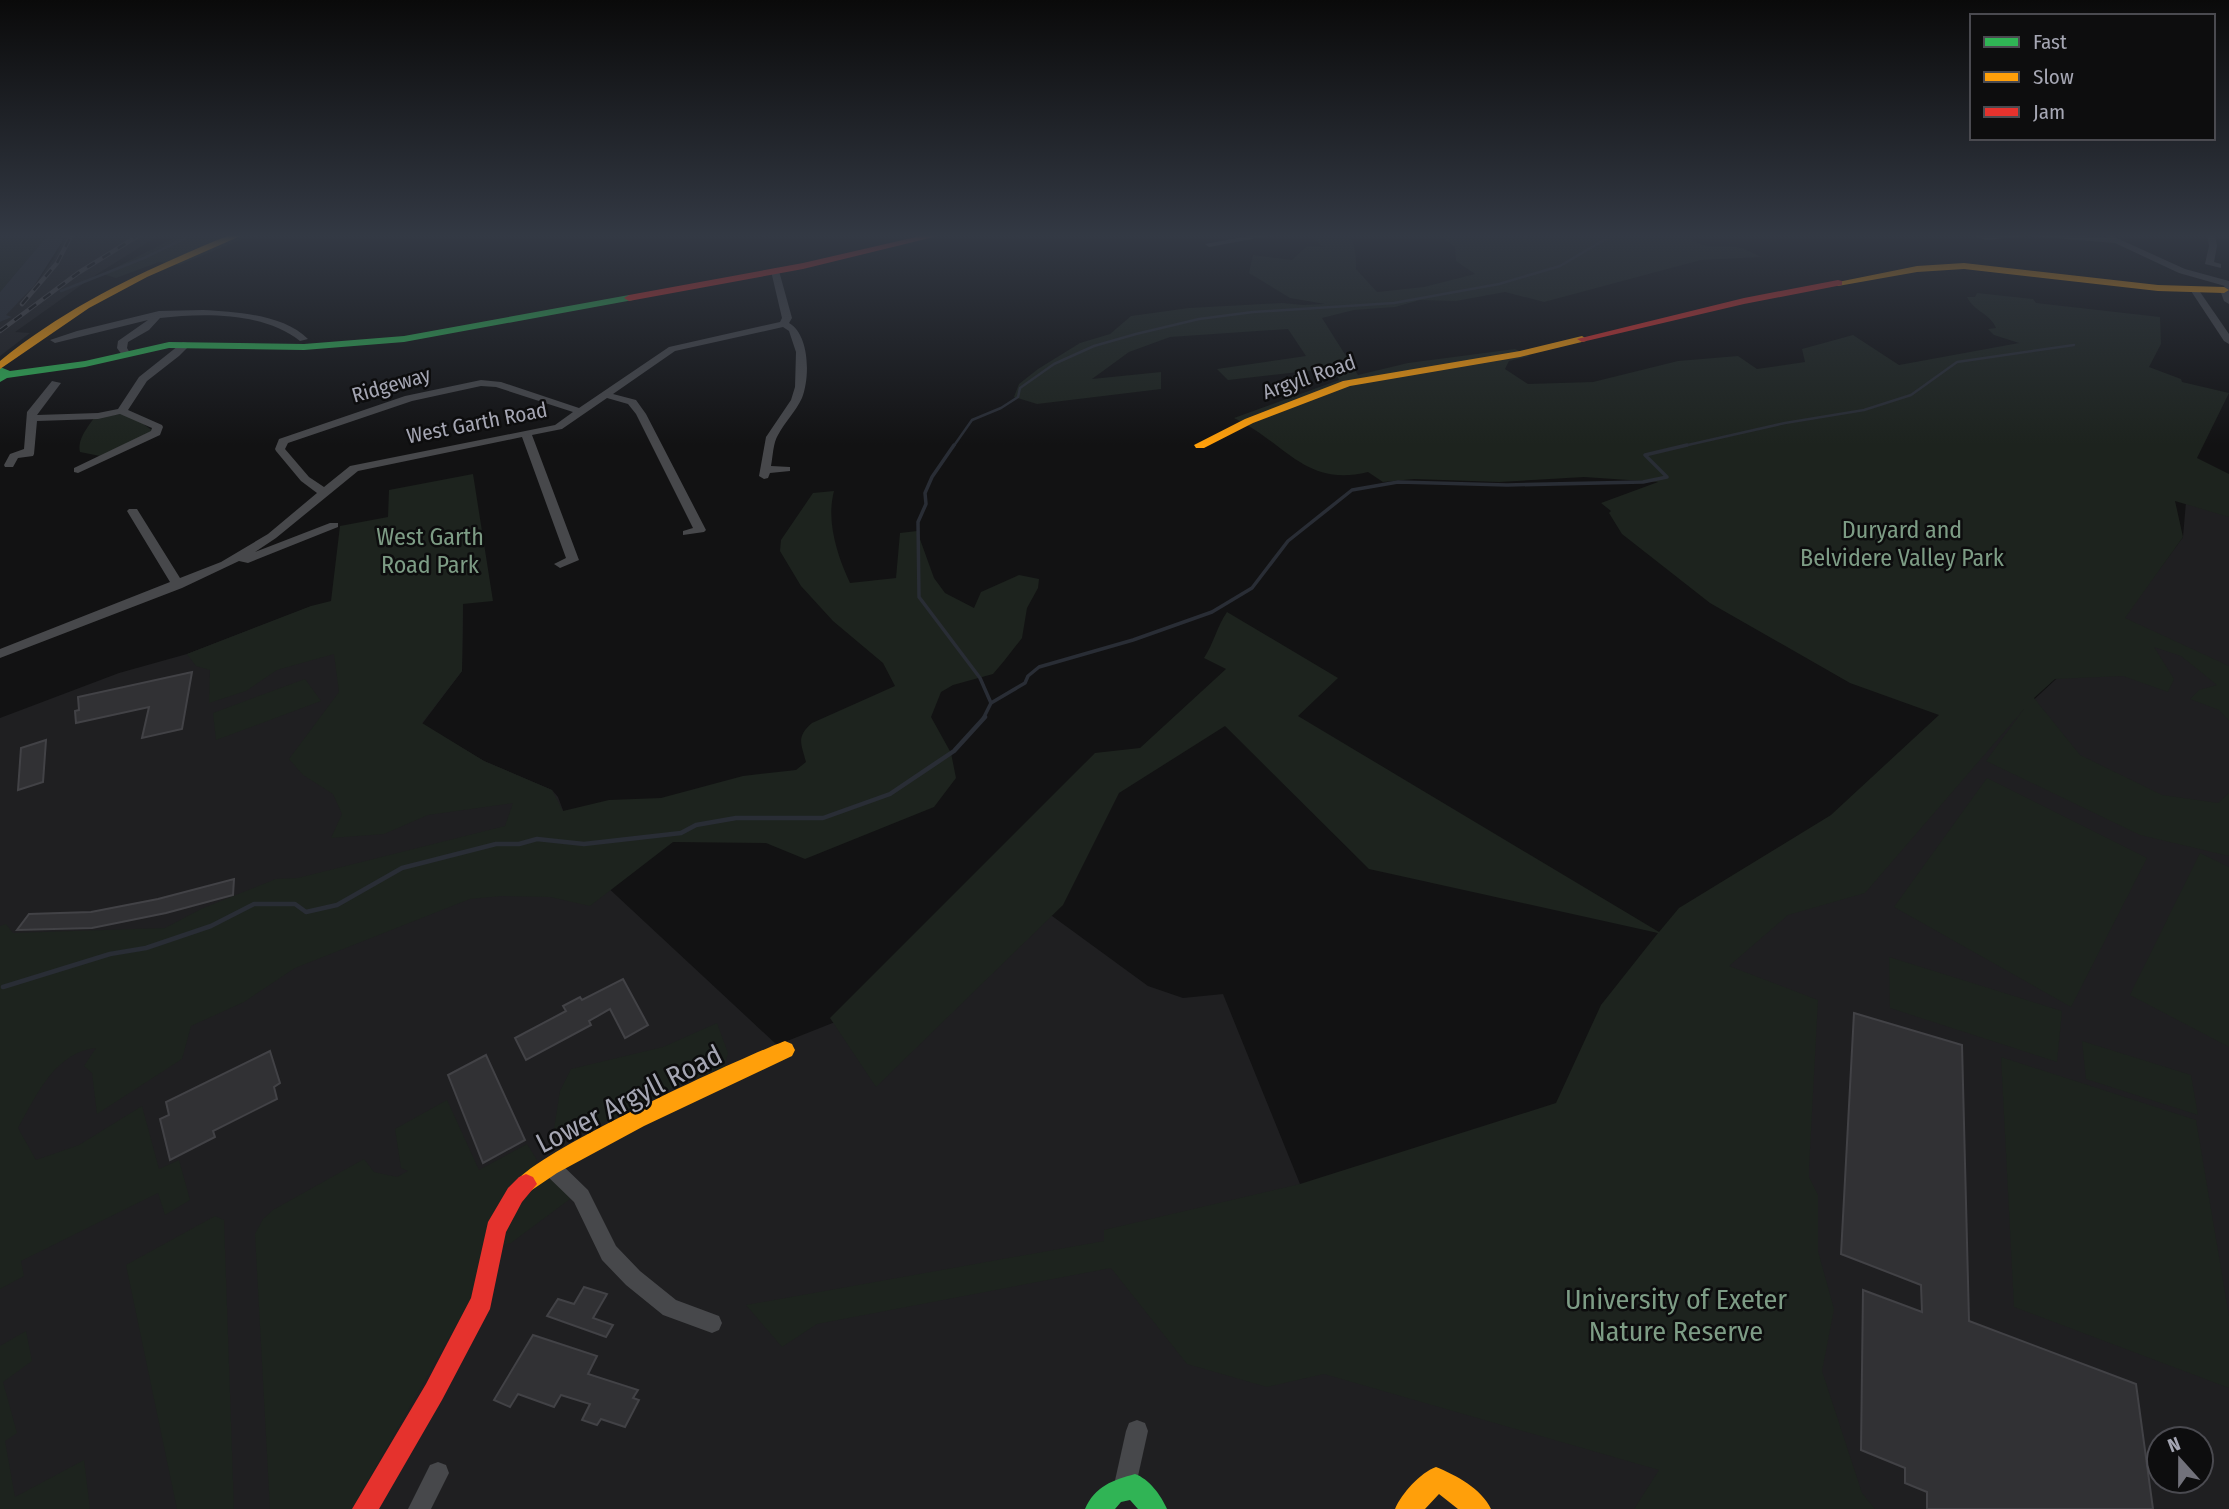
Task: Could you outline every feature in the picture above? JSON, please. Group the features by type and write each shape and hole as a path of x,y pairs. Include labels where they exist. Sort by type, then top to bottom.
{"street":[{"path":"1,373 34,335 80,304"},
{"path":"1,373 85,364 125,353 186,344 404,339 593,304"},
{"path":"784,304 787,318 784,324 793,329 801,352 800,387 796,400 771,437 764,473 786,469"},
{"name":"Argyll Road","path":"1200,445 1262,415 1347,383 1520,354 1730,304"},
{"path":"2204,304 2229,341"},
{"path":"55,340 159,314 183,312 248,317 275,324 304,343"},
{"path":"125,353 122,348 123,341 146,328 159,314"},
{"name":"West Garth Road","path":"225,565 284,525 354,468 558,427 672,349 784,324"},
{"path":"121,411 142,380 169,362 186,344"},
{"path":"9,465 14,456 29,453 32,412 56,383"},
{"name":"Ridgeway","path":"324,492 310,486 291,464 280,449 283,441 409,398 481,383 497,384 582,412"},
{"path":"607,395 635,405 705,529 687,533"},
{"path":"30,418 98,415 121,411 152,422 158,427 158,431 129,447 78,470"},
{"path":"526,434 572,561"},
{"path":"79,455 93,462"},
{"path":"133,511 178,585"},
{"path":"284,525 302,528 301,539"},
{"name":"West Garth Road","path":"0,654 334,525"},
{"name":"Lower Argyll Road","path":"365,1509 435,1392 482,1301 496,1230 515,1195 531,1179 550,1166 637,1119 785,1050"},
{"path":"550,1166 581,1196 609,1253 633,1278 670,1308 712,1323"},
{"path":"1125,1486 1137,1431"},
{"path":"419,1509 438,1473"},
{"path":"1408,1509 1436,1479 1451,1487 1478,1509"},
{"path":"1098,1509 1108,1494 1125,1486 1135,1486 1144,1493 1154,1509"}],"shaded area":[{"path":"0,304 16,304 6,315 12,317 0,322"},
{"path":"16,304 54,304 15,332 30,333 0,356 0,322 11,317 5,315"},
{"path":"2188,478 2229,490 2229,1509 0,1509 0,718 119,673 187,654 312,606 463,603 462,671 422,724 484,761 552,790 558,797 567,821 546,830 777,1045 911,992 1048,913 1148,986 1183,998 1223,994 1300,1184 1350,1220 1551,1188 1748,921 1863,859 2127,613 2183,537"}],"green space":[{"path":"1404,304 1354,310 1322,318 1358,375 1408,363 1515,349 1530,356 1509,361 1505,369 1528,384 1593,382 1678,361 1738,356 1757,369 1805,362 1802,349 1853,335 1899,365 2019,343 1994,335 1988,329 1996,328 1994,323 1972,304 2049,304 2160,317 2161,344 2149,367 2181,379 2182,382 2229,393 2197,458 2229,474 2229,517 2175,501 2183,537 2125,618 2229,666 2229,721 2219,710 2190,699 2199,690 2217,685 2181,656 2154,647 2174,679 2168,692 2123,676 2055,679 2034,698 2080,755 2162,795 2218,803 2229,793 2229,856 2140,835 1986,761 2024,709 1865,893 1788,915 1729,966 1818,1000 1809,1177 1818,1195 1818,1251 1834,1309 1822,1371 1862,1493 1875,1509 1634,1509 1659,1470 1324,1374 1267,1387 1187,1364 1111,1268 817,1324 782,1347 746,1305 1104,1241 1104,1230 1300,1184 1556,1103 1601,1005 1658,933 1369,869 1225,726 1119,793 1063,905 876,1087 830,1018 1095,753 1140,748 1226,669 1204,658 1227,612 1338,678 1298,716 1659,932 1679,908 1831,815 1939,715 1850,683 1710,603 1622,534 1609,513 1611,511 1601,503 1658,482 1584,477 1499,482 1414,479 1383,482 1368,472 1328,474 1296,460 1234,418 1339,380 1334,368 1228,380 1217,369 1306,356 1288,329 1170,337 1129,352 1092,379 1161,372 1161,389 1037,404 1014,397 1019,384 1038,369 1080,343 1110,334 1131,316 1189,308"},
{"path":"121,414 135,418 153,431 100,456 80,452 81,439 94,418"},
{"name":"West Garth Road Park","path":"473,474 493,601 463,604 462,671 422,723 484,761 552,790 563,811 609,800 661,798 743,776 796,770 806,762 801,745 802,736 812,723 895,686 883,663 833,621 801,586 780,551 781,540 813,493 834,491 831,514 834,538 850,583 896,578 900,533 917,531 934,578 945,593 974,608 981,592 1019,575 1039,579 1038,588 1027,608 1022,638 993,674 953,685 941,692 931,717 951,753 956,778 934,807 805,859 766,843 673,842 590,906 550,897 502,896 470,899 295,968 244,1002 191,1026 182,1059 97,1114 92,1073 84,1066 96,1048 69,1058 48,1078 18,1128 36,1160 79,1145 142,1106 159,1169 179,1160 190,1200 165,1215 158,1193 21,1261 24,1276 0,1289 0,926 6,924 13,933 165,928 201,909 276,879 298,878 505,826 513,803 428,815 384,834 331,838 342,814 333,794 303,775 289,759 339,692 334,654 277,670 246,691 209,703 210,670 196,666 187,654 311,606 331,601 340,526 388,517 389,490"},
{"path":"305,679 321,701 216,740 213,713"},
{"path":"1987,778 2147,858 2071,1007 1894,907"},
{"path":"2200,853 2229,867 2229,1047 2130,995"},
{"path":"1889,957 2062,1011 2057,1062 1890,1008"},
{"path":"717,1023 728,1053 724,1067 670,1089 570,1138 554,1129 560,1091 571,1069 663,1047"},
{"path":"2082,1041 2191,1075 2198,1115 2086,1079"},
{"path":"2001,1057 2196,1120 2229,1316 2229,1388 2014,1307"},
{"path":"447,1100 479,1170 527,1144 537,1160 533,1171 557,1178 574,1196 511,1243 484,1250 471,1299 352,1509 270,1509 255,1234 263,1219 273,1210 364,1159 374,1172 397,1177 408,1171 401,1168 395,1129"},
{"path":"215,1216 224,1220 234,1509 177,1509 126,1265"},
{"path":"26,1331 32,1361 3,1382 17,1433 5,1441 15,1497 84,1460 90,1509 0,1509 0,1346"}],"building":[{"path":"192,672 182,729 142,738 149,707 76,723 78,697"},
{"path":"46,740 43,782 18,790 21,748"},
{"path":"234,879 233,895 166,913 92,928 17,930 29,914 91,912 158,899"},
{"path":"623,979 648,1025 625,1038 610,1009 589,1021 591,1025 526,1060 515,1038 566,1011 563,1006 580,997 582,1000"},
{"path":"1854,1013 1962,1045 1969,1321 2136,1384 2145,1450 2145,1495 2151,1495 2153,1509 1927,1509 1927,1492 1905,1483 1905,1468 1861,1450 1863,1290 1922,1312 1921,1285 1841,1254"},
{"path":"270,1051 280,1083 274,1087 277,1099 213,1131 215,1137 170,1160 160,1119 169,1115 166,1102"},
{"path":"486,1055 525,1140 483,1163 448,1075"},
{"path":"584,1287 607,1294 593,1318 613,1325 606,1337 547,1316 558,1299 574,1304"},
{"path":"533,1335 597,1356 588,1374 638,1390 633,1398 639,1400 625,1427 601,1419 597,1425 582,1420 590,1404 561,1395 554,1407 518,1394 510,1407 494,1400"}],"waterway":[{"path":"953,447 972,420 1001,408 1018,397 1020,388 1054,364 1094,346 1199,319 1253,312 1372,304"},
{"path":"1679,447 1785,423 1864,410 1911,395 1957,362 2074,345"},
{"path":"954,445 932,477 925,493 926,504 918,522 919,597 980,678 991,703"},
{"path":"991,703 1025,683 1028,676 1039,667 1133,640 1212,612 1252,588 1288,541 1352,490 1398,482 1507,485 1643,482 1667,477 1645,455 1687,445"},
{"path":"983,719 991,703"},
{"path":"3,987 110,954 146,948 211,926 254,904 295,904 306,912 337,905 402,868 496,844 519,844 537,839 584,844 681,833 696,825 736,818 823,818 890,794 954,751 985,717"}],"railway":[{"path":"0,331 36,304"}],"traffic: fast":[{"path":"5,375 85,364 169,345 304,347 404,339 594,304"},
{"path":"0,370 6,373 0,379"},
{"path":"1098,1509 1114,1492 1135,1486 1154,1509"}],"traffic: slow":[{"path":"0,366 28,343 86,304"},
{"path":"1200,445 1249,421 1347,383 1520,354 1582,339"},
{"path":"526,1184 550,1166 637,1119 785,1050"},
{"path":"1408,1509 1436,1479 1451,1487 1478,1509"}],"traffic: jam":[{"path":"1582,339 1729,304"},
{"path":"365,1509 434,1392 482,1301 496,1230 515,1195 526,1184"}],"park label":[{"name":"Duryard and Belvidere Valley Park","path":"1902,544"},
{"name":"University of Exeter Nature Reserve","path":"1676,1315"}]}
